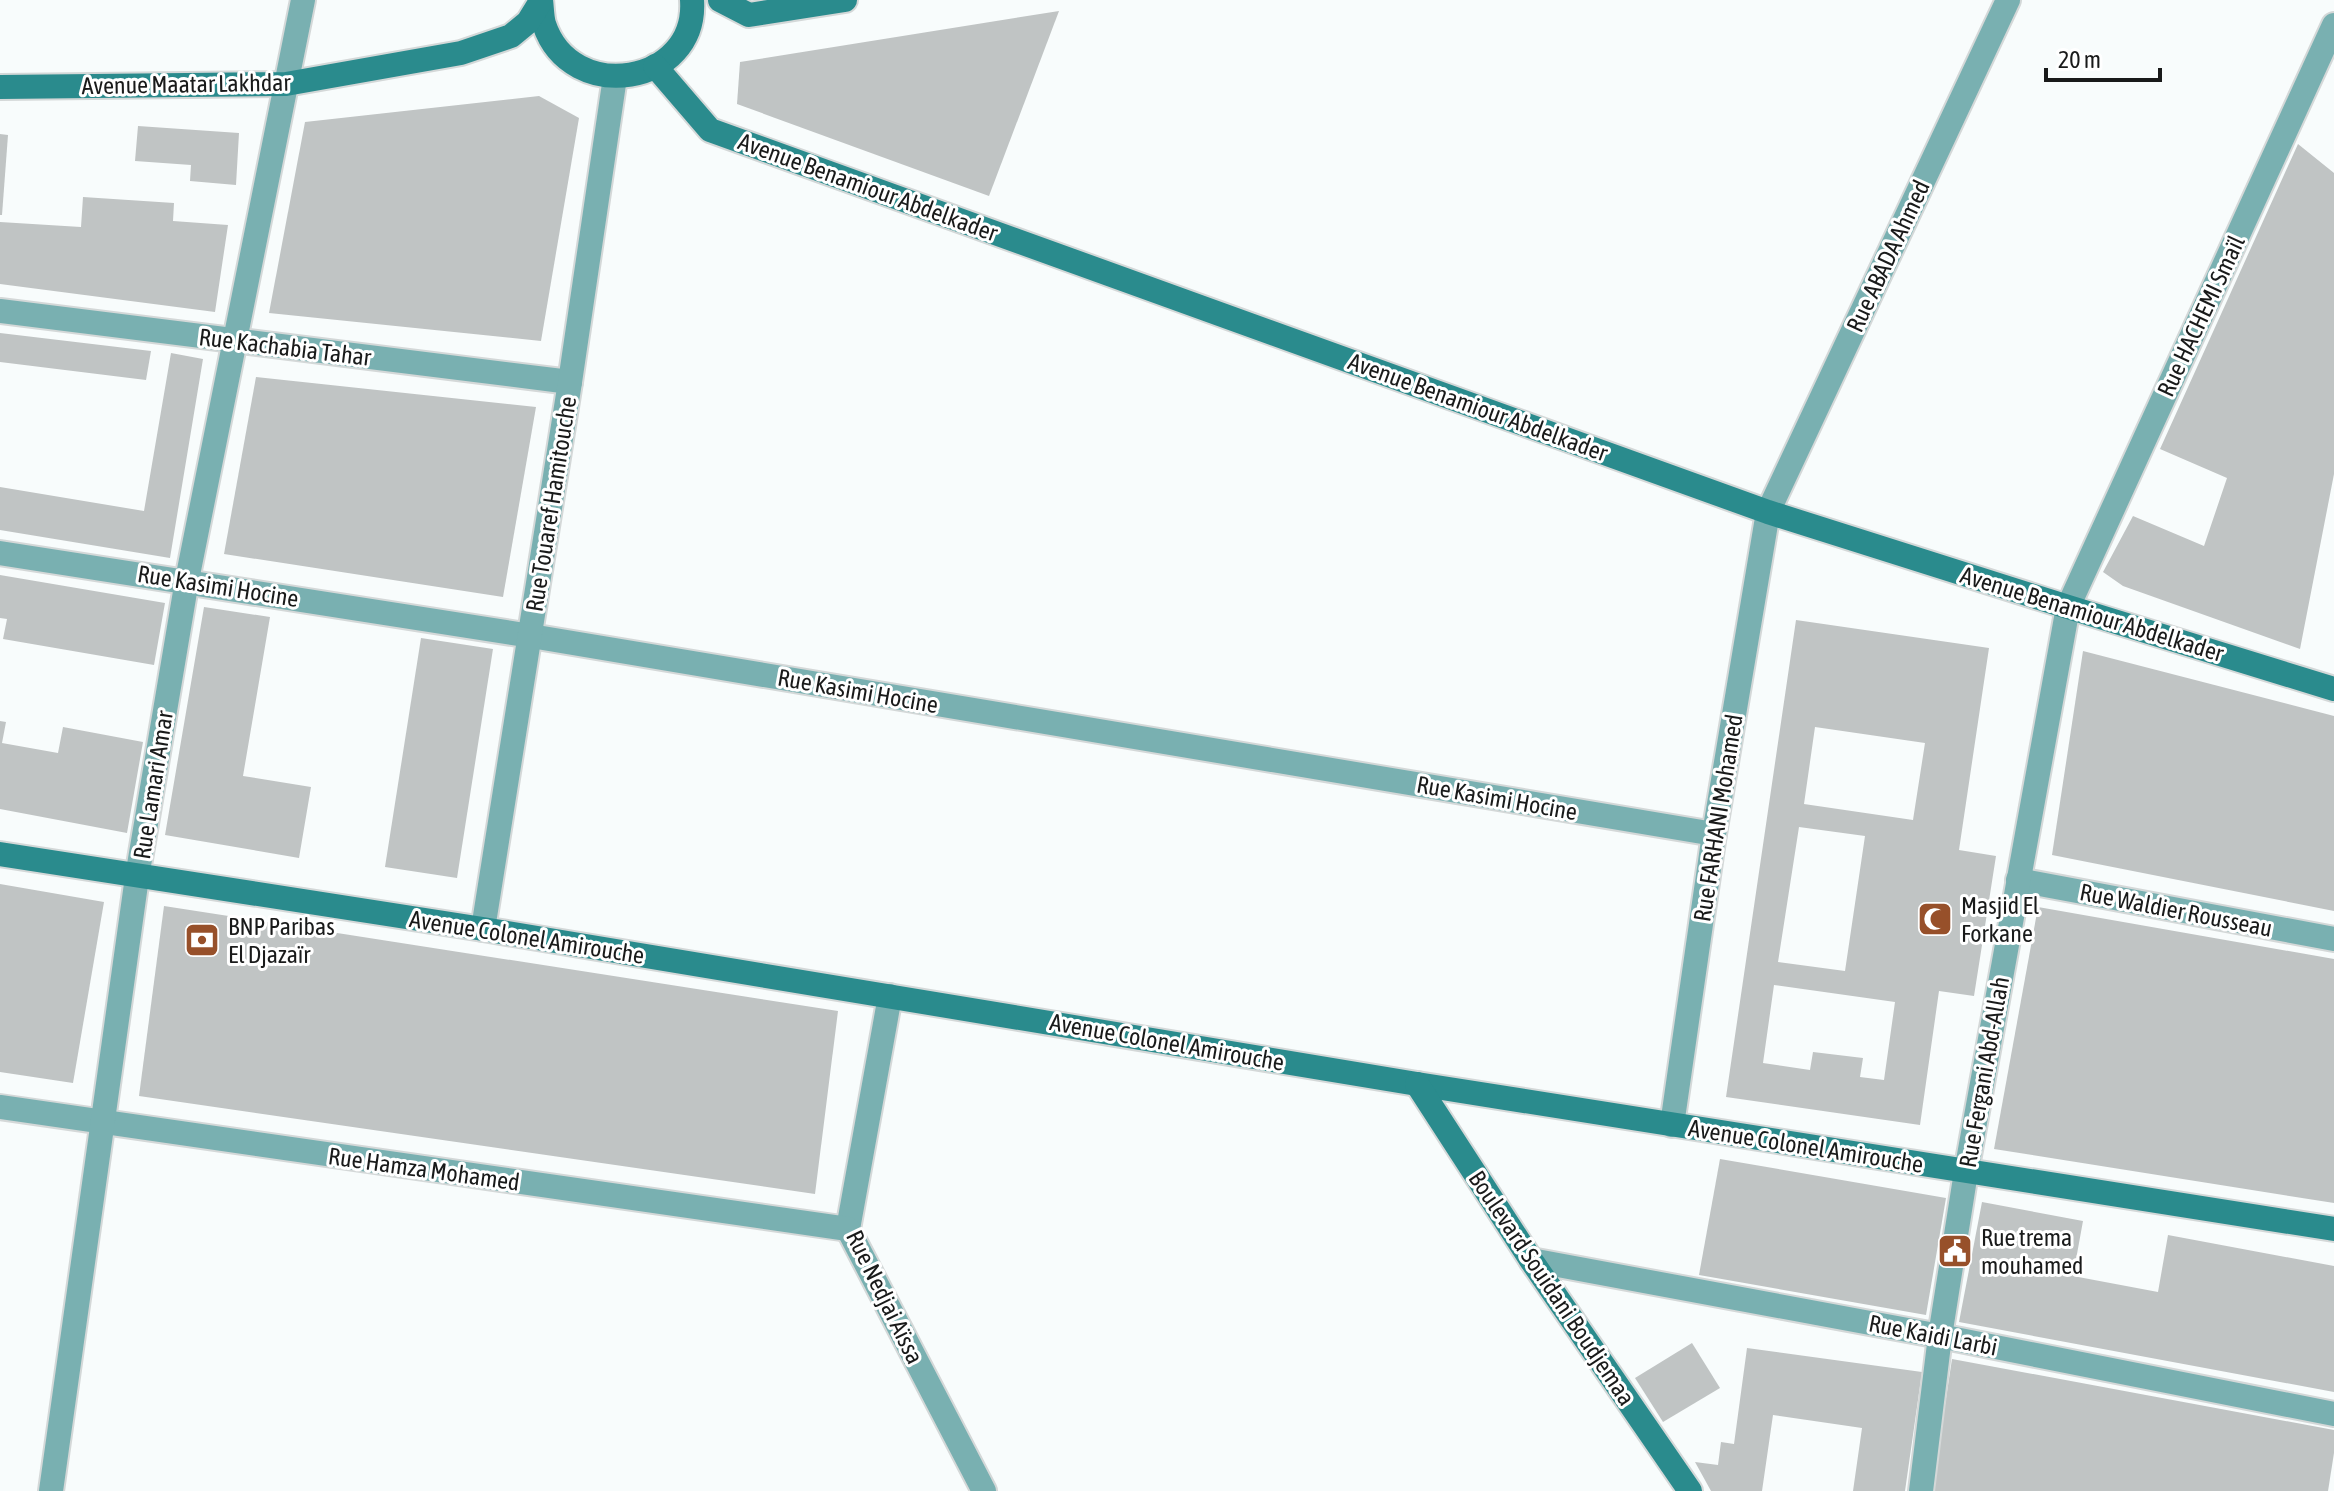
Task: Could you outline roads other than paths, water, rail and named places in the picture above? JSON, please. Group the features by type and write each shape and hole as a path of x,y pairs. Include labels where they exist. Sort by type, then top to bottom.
{"main road":[{"name":"Avenue Maatar Lakhdar","path":"0,87 286,84 461,53 511,36 528,22 541,0"},
{"path":"541,0 544,24 555,45 571,62 592,73 615,77 646,72 667,59 683,40 692,0"},
{"path":"720,0 749,15 845,0"},
{"name":"Avenue Benamiour Abdelkader","path":"655,66 710,130 1768,512 2334,689"},
{"name":"Avenue Colonel Amirouche","path":"0,854 483,929 1417,1084 2334,1229"},
{"name":"Boulevard Souidani Boudjemaa","path":"1417,1084 1531,1260 1690,1491"}],"street":[{"name":"Rue Lamari Amar","path":"51,1491 137,877 187,580 303,0"},
{"name":"Rue ABADA Ahmed","path":"1768,512 2008,0"},
{"name":"Rue HACHEMI Smaïl","path":"2068,607 2334,25"},
{"name":"Rue Touaref Hamitouche","path":"483,929 531,636 615,77"},
{"name":"Rue Kachabia Tahar","path":"0,311 570,382"},
{"name":"Rue FARHANI Mohamed","path":"1672,1125 1714,834 1768,512"},
{"name":"Rue Kasimi Hocine","path":"0,553 531,636 1714,834"},
{"name":"Rue Fergani Abd-Allah","path":"1921,1491 1940,1336 1966,1172 2068,607"},
{"name":"Rue Waldier Rousseau","path":"2018,880 2334,939"},
{"name":"Rue Nedjai Aïssa","path":"890,996 848,1229 984,1491"},
{"name":"Rue Hamza Mohamed","path":"0,1107 848,1229"},
{"name":"Rue Kaidi Larbi","path":"1531,1260 2334,1414"}],"place":[{"name":"Masjid El Forkane","path":"1935,919"},
{"name":"BNP Paribas El Djazaïr","path":"202,940"},
{"name":"Rue trema mouhamed","path":"1955,1251"}]}
